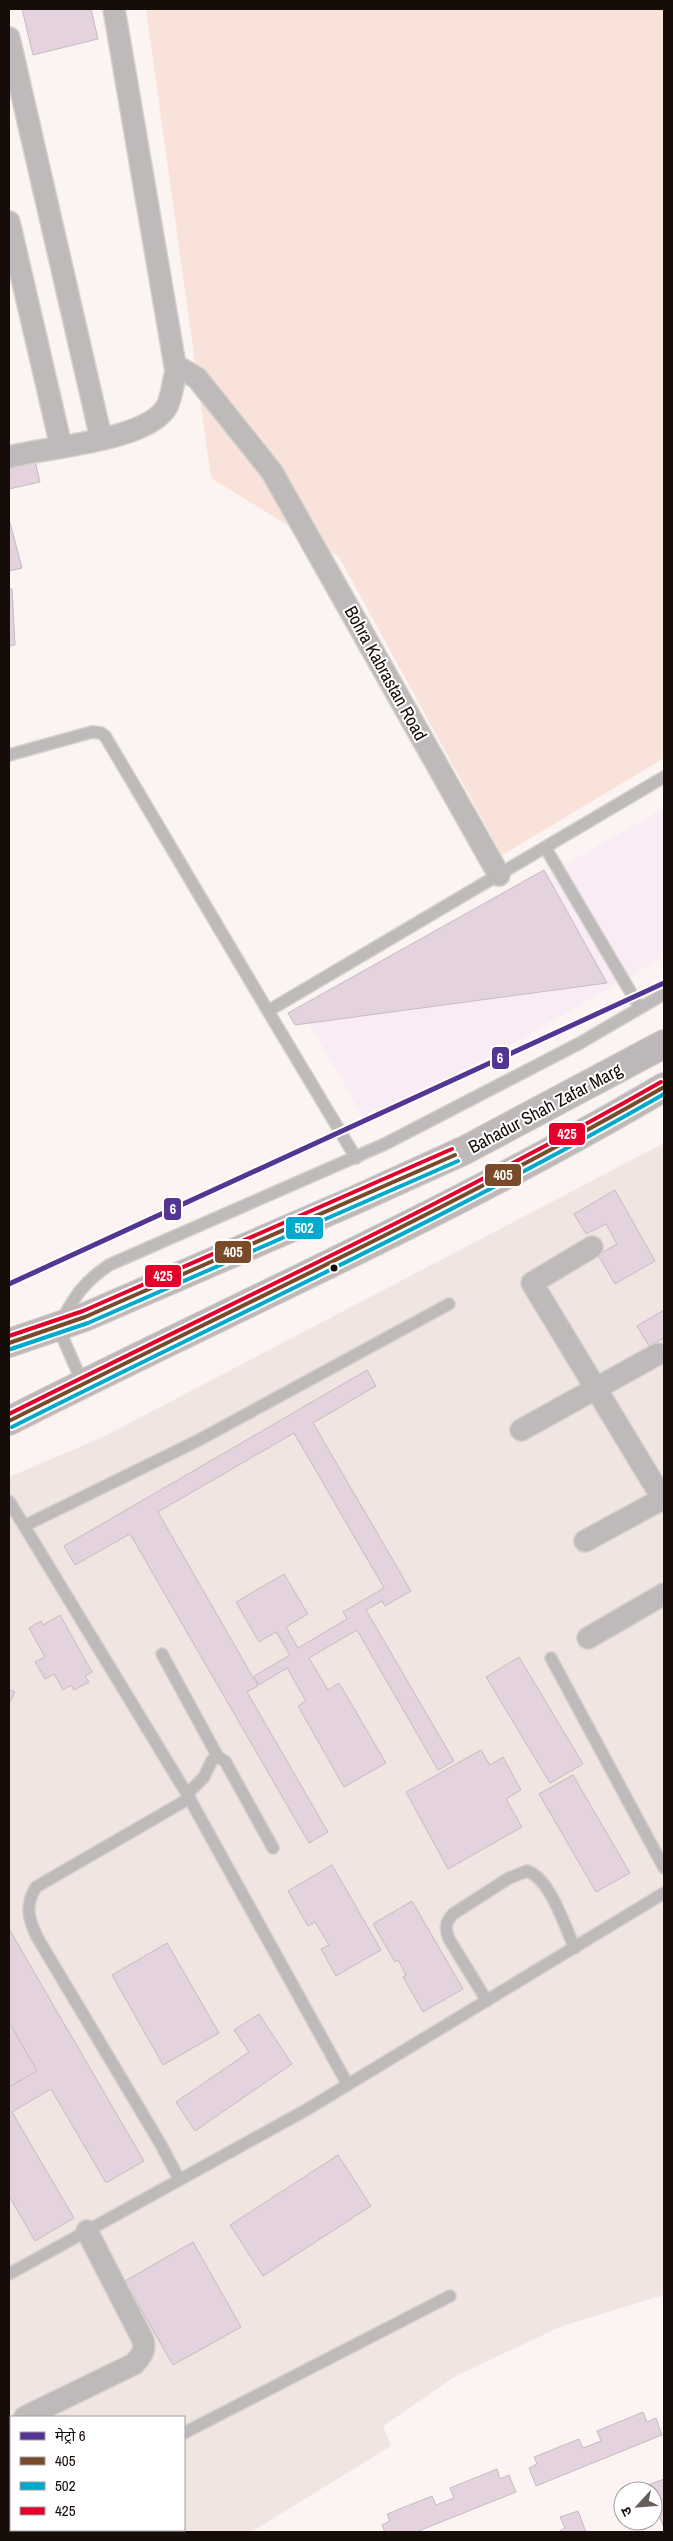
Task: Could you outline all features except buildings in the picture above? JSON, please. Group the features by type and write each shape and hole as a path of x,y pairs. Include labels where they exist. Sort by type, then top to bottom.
{"main road":[{"name":"Bahadur Shah Zafar Marg","path":"9,1343 58,1327 344,1205 456,1154 664,1044"},
{"path":"9,1421 426,1216 582,1136 664,1087"}],"street":[{"path":"10,451 61,446 129,433 151,422 167,407 176,371 114,9"},
{"path":"9,38 101,438"},
{"path":"9,222 61,446"},
{"name":"Bohra Kabrastan Road","path":"175,364 197,378 272,472 499,875"},
{"path":"585,1541 664,1499 595,1389 532,1282 592,1247"},
{"path":"521,1430 658,1354"},
{"path":"588,1638 664,1594"},
{"path":"26,2416 134,2364 143,2353 145,2347 87,2231"}],"lane":[{"path":"9,754 92,732 100,733 104,736 356,1158"},
{"path":"268,1012 664,777"},
{"path":"545,848 640,1008"},
{"path":"83,1384 58,1327 78,1291 93,1276 109,1265 356,1158 580,1044 664,994"},
{"path":"24,1526 198,1441 449,1304"},
{"path":"9,1501 189,1796 348,2085"},
{"path":"162,1654 218,1757 225,1761 272,1848"},
{"path":"551,1658 664,1868"},
{"path":"179,2179 160,2143 37,1937 27,1912 30,1898 36,1887 189,1796 204,1777 212,1760 218,1757"},
{"path":"487,2001 450,1939 446,1929 446,1922 454,1914 509,1878 527,1871 535,1874 545,1884 575,1948"},
{"path":"9,2274 348,2085 664,1893"},
{"path":"185,2432 450,2296"}],"shaded area":[{"path":"146,9 664,9 664,758 502,855 339,557 211,478"},
{"path":"664,808 664,957 368,1126 304,1014"},
{"path":"664,1143 664,1877 662,1878 664,1883 664,2295 562,2326 456,2376 383,2426 391,2446 251,2532 9,2532 9,1477 103,1437"}],"metro line":[{"name":"6","path":"9,1284 664,983"}],"transit line":[{"name":"425","path":"9,1414 500,1170 661,1082"},
{"name":"405","path":"9,1421 421,1217 584,1132 664,1087"},
{"name":"502","path":"12,1427 422,1224 584,1139 664,1094"},
{"name":"425","path":"9,1336 83,1311 452,1149"},
{"name":"405","path":"9,1343 85,1317 455,1155"},
{"name":"502","path":"11,1349 88,1323 458,1161"}]}
